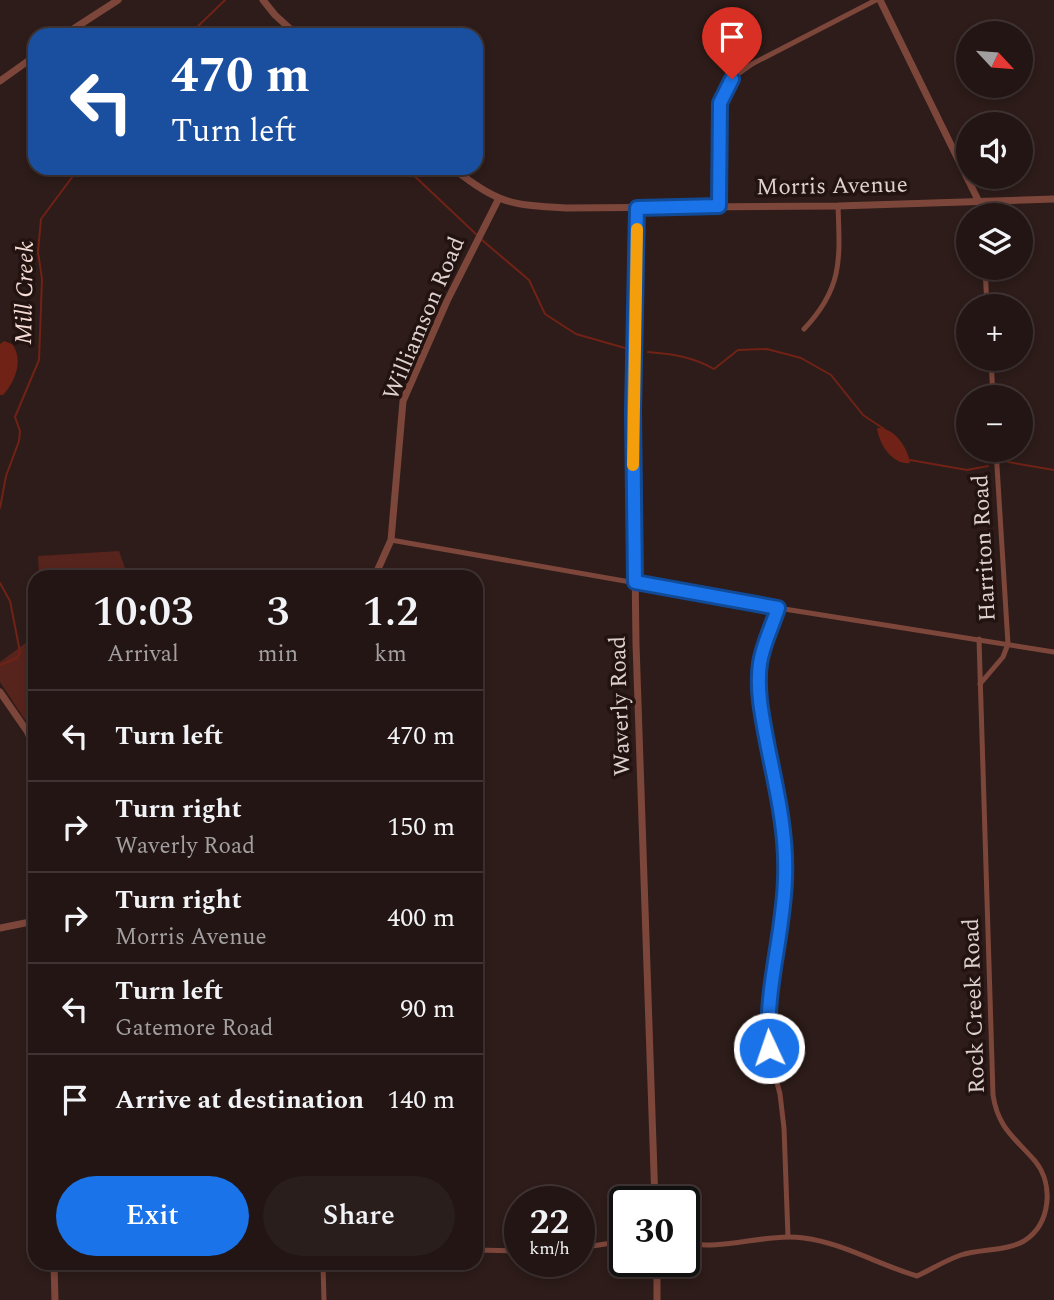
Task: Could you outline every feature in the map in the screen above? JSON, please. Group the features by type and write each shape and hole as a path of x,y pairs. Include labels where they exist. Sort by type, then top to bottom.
{"street":[{"path":"75,28 118,0"},
{"path":"263,0 289,28"},
{"path":"719,206 720,103 732,79 752,64 878,0 978,202"},
{"path":"0,81 28,60"},
{"name":"Morris Avenue","path":"463,175 498,200 531,206 838,206 1054,200"},
{"name":"Williamson Road","path":"378,570 391,540 403,401 447,301 498,200"},
{"path":"804,329 826,303 837,273 840,254 838,206"},
{"name":"Waverly Road","path":"637,208 633,412 635,582 654,1186"},
{"name":"Harriton Road","path":"997,462 1008,644"},
{"path":"391,540 778,608 1054,652"},
{"path":"778,608 765,639 760,665 759,695 782,820 785,854 782,917 770,980 767,1021 771,1060 780,1094 784,1128 788,1237"},
{"name":"Rock Creek Road","path":"700,1247 788,1237 832,1244 888,1268 917,1276 961,1255 1022,1242 1033,1234 1045,1212 1048,1197 1044,1175 1000,1122 993,1095 979,639"},
{"path":"980,684 1003,657 1008,644"},
{"path":"0,692 28,734"},
{"path":"0,928 28,922"},
{"path":"483,1250 504,1251"},
{"path":"54,1270 55,1300"},
{"path":"323,1270 324,1300"},
{"path":"657,1277 657,1300"}],"shaded area":[{"path":"4,341 12,344 16,350 18,364 11,384 3,395 0,395 0,344"},
{"path":"877,428 889,431 900,440 910,463 903,463 892,457 880,440"},
{"path":"119,551 126,570 39,570 38,556"},
{"path":"28,641 28,724 0,682 0,662"}],"waterway":[{"name":"Mill Creek","path":"196,28 225,0"},
{"name":"Mill Creek","path":"0,508 6,476 19,441 20,431 15,417 39,360 42,279 38,252 41,219 74,175"},
{"path":"413,175 478,236"},
{"path":"482,240 529,280 545,314 576,334 625,348"},
{"path":"648,352 682,357 714,369 738,350 767,349 801,358 831,375 863,415 884,429"},
{"path":"910,460 967,470 988,466"},
{"path":"1008,462 1054,470"},
{"name":"Mill Creek","path":"0,583 10,601 20,652 17,658 0,665"}],"slow traffic":[{"path":"633,465 637,229"}],"route":[{"path":"732,79 720,103 719,206 637,208 633,412 635,582 778,608 765,639 759,681 761,710 783,827 785,878 779,939 767,1009 769,1048"}]}
